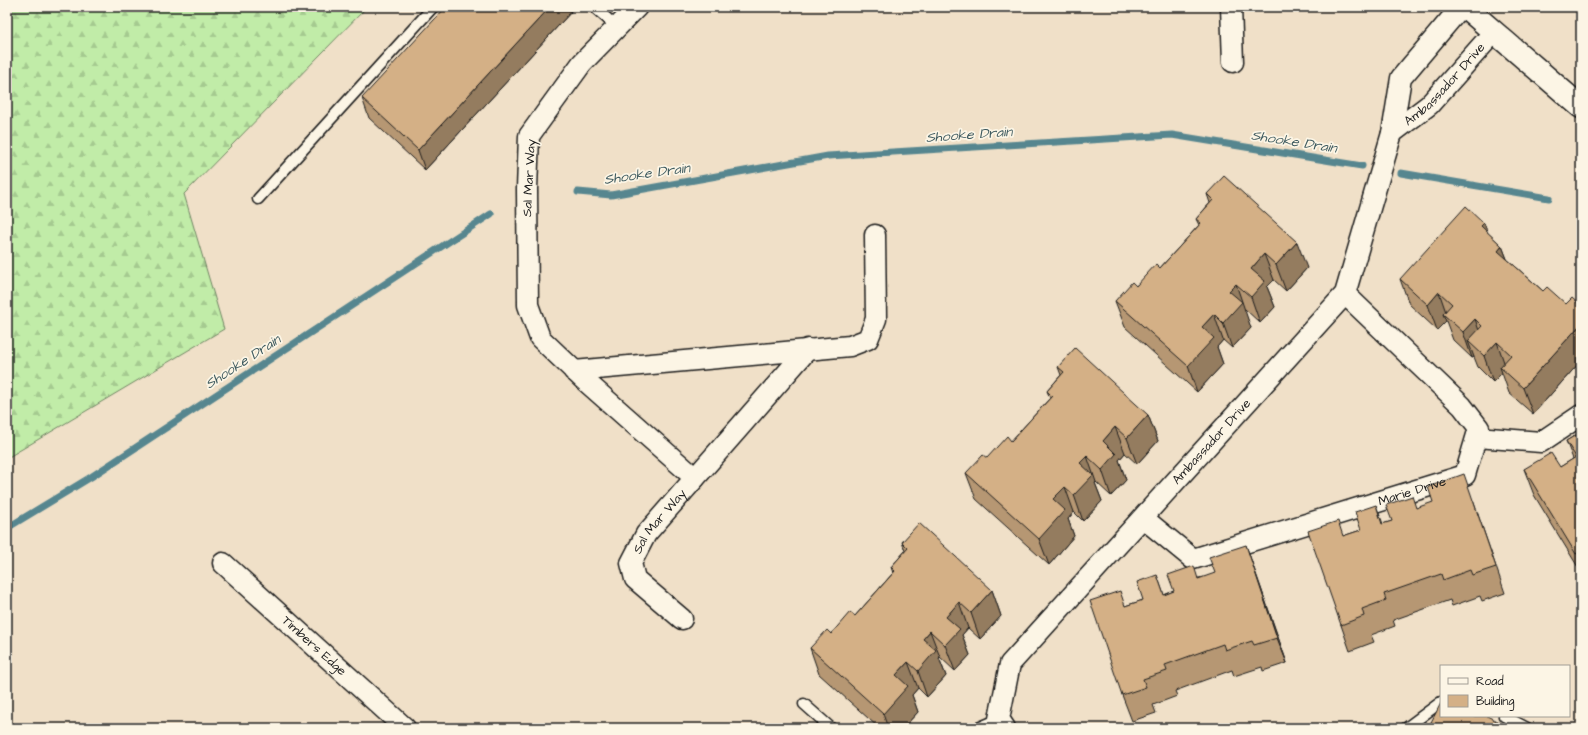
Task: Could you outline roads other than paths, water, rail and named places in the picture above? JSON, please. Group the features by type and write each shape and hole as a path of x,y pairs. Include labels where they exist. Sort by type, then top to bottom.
{"main road":[{"path":"1465,7 1581,106"}],"street":[{"name":"Sal Mar Way","path":"637,7 582,63 530,136 527,189 528,305 540,338 574,371 695,478"},
{"path":"1231,7 1234,62"},
{"name":"Ambassador Drive","path":"1002,723 1010,664 1345,294 1392,133 1401,78 1462,7"},
{"name":"Ambassador Drive","path":"1392,133 1428,105 1494,32"},
{"path":"574,371 850,346 868,339 876,320 875,235"},
{"path":"1345,294 1462,406 1479,428 1477,437 1541,442 1581,415"},
{"name":"Sal Mar Way","path":"682,619 635,579 631,563 646,534 808,349"},
{"name":"Marie Drive","path":"1142,518 1193,558 1465,475 1477,437"},
{"name":"Timbers Edge","path":"223,563 405,728"}],"lane":[{"path":"258,199 433,7"},
{"path":"594,7 617,27"},
{"path":"1406,728 1440,703"},
{"path":"804,704 831,728"},
{"path":"1506,717 1527,728"},
{"path":"978,728 1002,723"}],"waterway":[{"name":"Shooke Drain","path":"578,192 611,195 828,156 1172,135 1362,166"},
{"name":"Shooke Drain","path":"1401,173 1549,198"},
{"name":"Shooke Drain","path":"7,528 91,477 491,214"}]}
